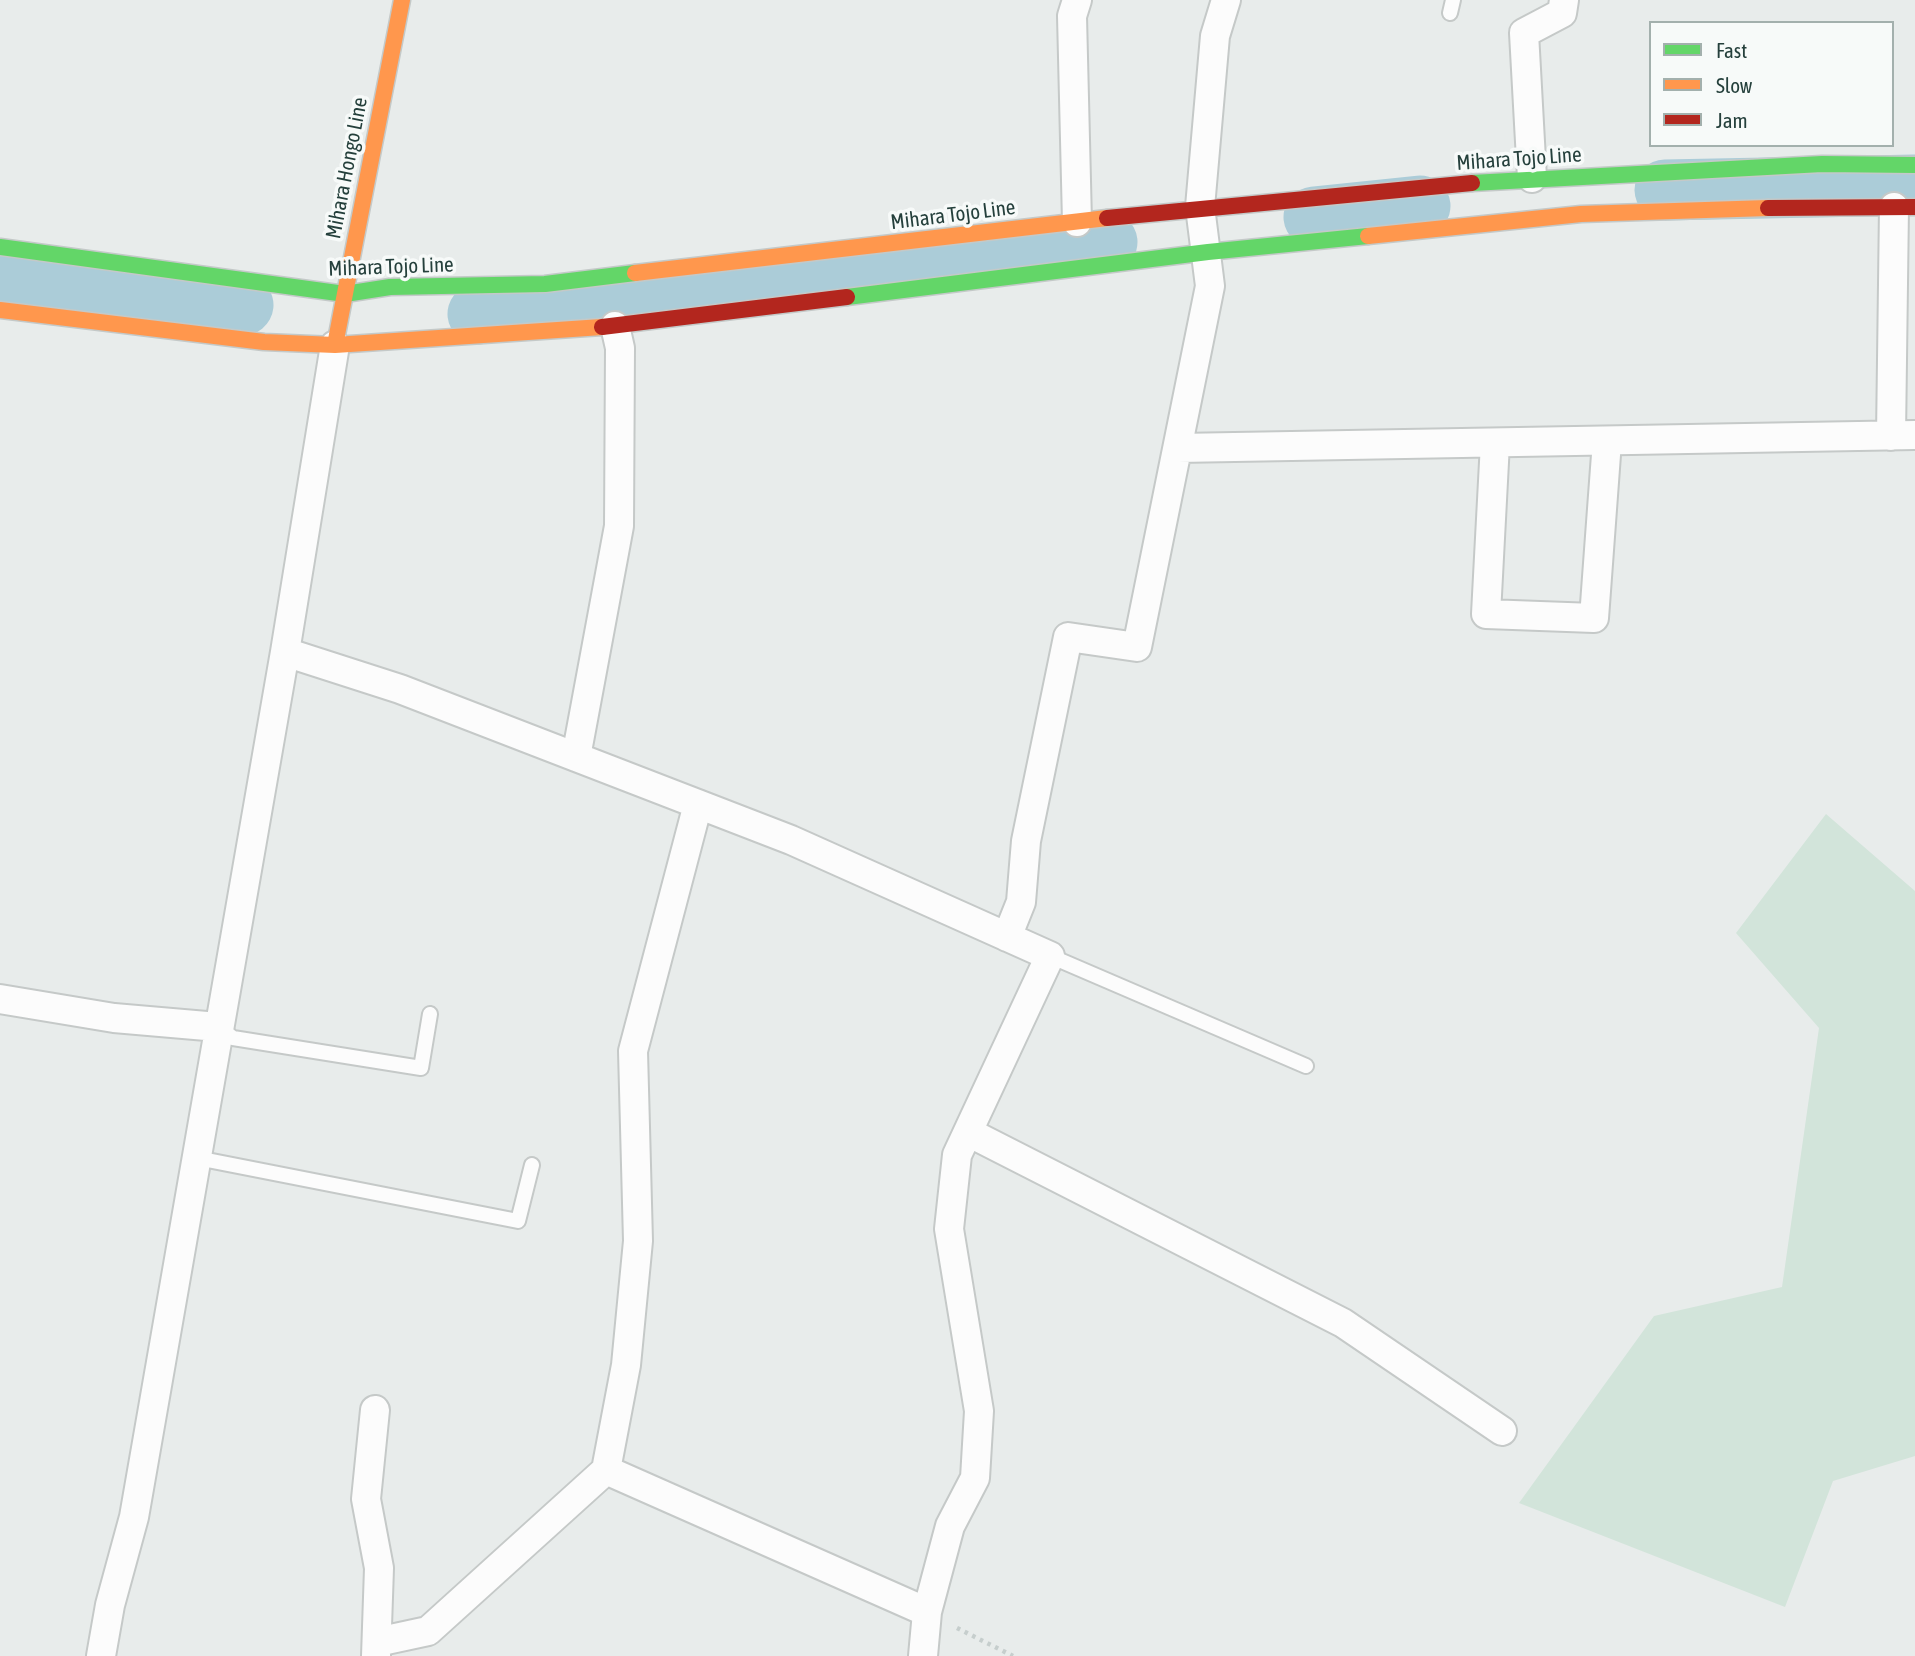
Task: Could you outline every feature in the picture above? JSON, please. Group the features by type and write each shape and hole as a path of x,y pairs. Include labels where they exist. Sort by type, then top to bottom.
{"main road":[{"name":"Mihara Hongo Line","path":"335,345 402,0"},
{"name":"Mihara Tojo Line","path":"0,247 345,294 390,287 545,285 1200,207 1532,178 1822,164 1915,164"},
{"path":"0,310 251,340 335,345 615,326 1208,252 1581,214 1723,208 1905,207"}],"street":[{"path":"1077,0 1072,16 1077,222"},
{"path":"1007,937 1021,902 1026,841 1068,637 1137,647 1210,286 1208,252 1200,207 1215,36 1226,0"},
{"path":"1532,178 1524,33 1562,13 1564,0"},
{"path":"1178,448 1903,436 1905,207"},
{"path":"576,757 619,526 620,348 615,326"},
{"path":"101,1656 110,1605 134,1517 285,652 335,345"},
{"path":"1496,443 1486,614 1594,618 1607,441"},
{"path":"285,652 400,689 792,840 1050,956 957,1156 949,1229 979,1410 975,1478 950,1526 927,1612 923,1656"},
{"path":"374,1410 366,1499 379,1568 377,1649 428,1631 606,1470 626,1365 638,1241 633,1051 698,804"},
{"path":"0,999 114,1018 218,1027"},
{"path":"968,1132 1343,1323 1502,1431"},
{"path":"606,1470 927,1612"}],"lane":[{"path":"1050,956 1306,1066"},
{"path":"218,1027 233,1038 421,1068 430,1014"},
{"path":"197,1158 518,1221 532,1165"}],"path":[{"path":"927,1612 1013,1656"}],"green space":[{"path":"1826,814 1915,891 1915,1456 1833,1481 1785,1607 1519,1503 1654,1316 1782,1287 1819,1028 1736,933"}],"waterway":[{"path":"1665,190 1915,185"},
{"path":"1314,217 1420,206"},
{"path":"478,314 1107,242"},
{"path":"0,279 243,305"}],"traffic: fast":[{"path":"1472,183 1822,164 1915,165"},
{"path":"847,297 1208,252 1368,236"},
{"path":"0,247 345,294 390,287 545,284 635,273"}],"traffic: slow":[{"path":"335,345 402,0"},
{"path":"1368,236 1581,214 1768,208"},
{"path":"635,273 1107,218"},
{"path":"0,310 264,342 335,345 602,327"}],"traffic: jam":[{"path":"1107,218 1472,183"},
{"path":"1768,208 1915,207"},
{"path":"602,327 847,297"}]}
